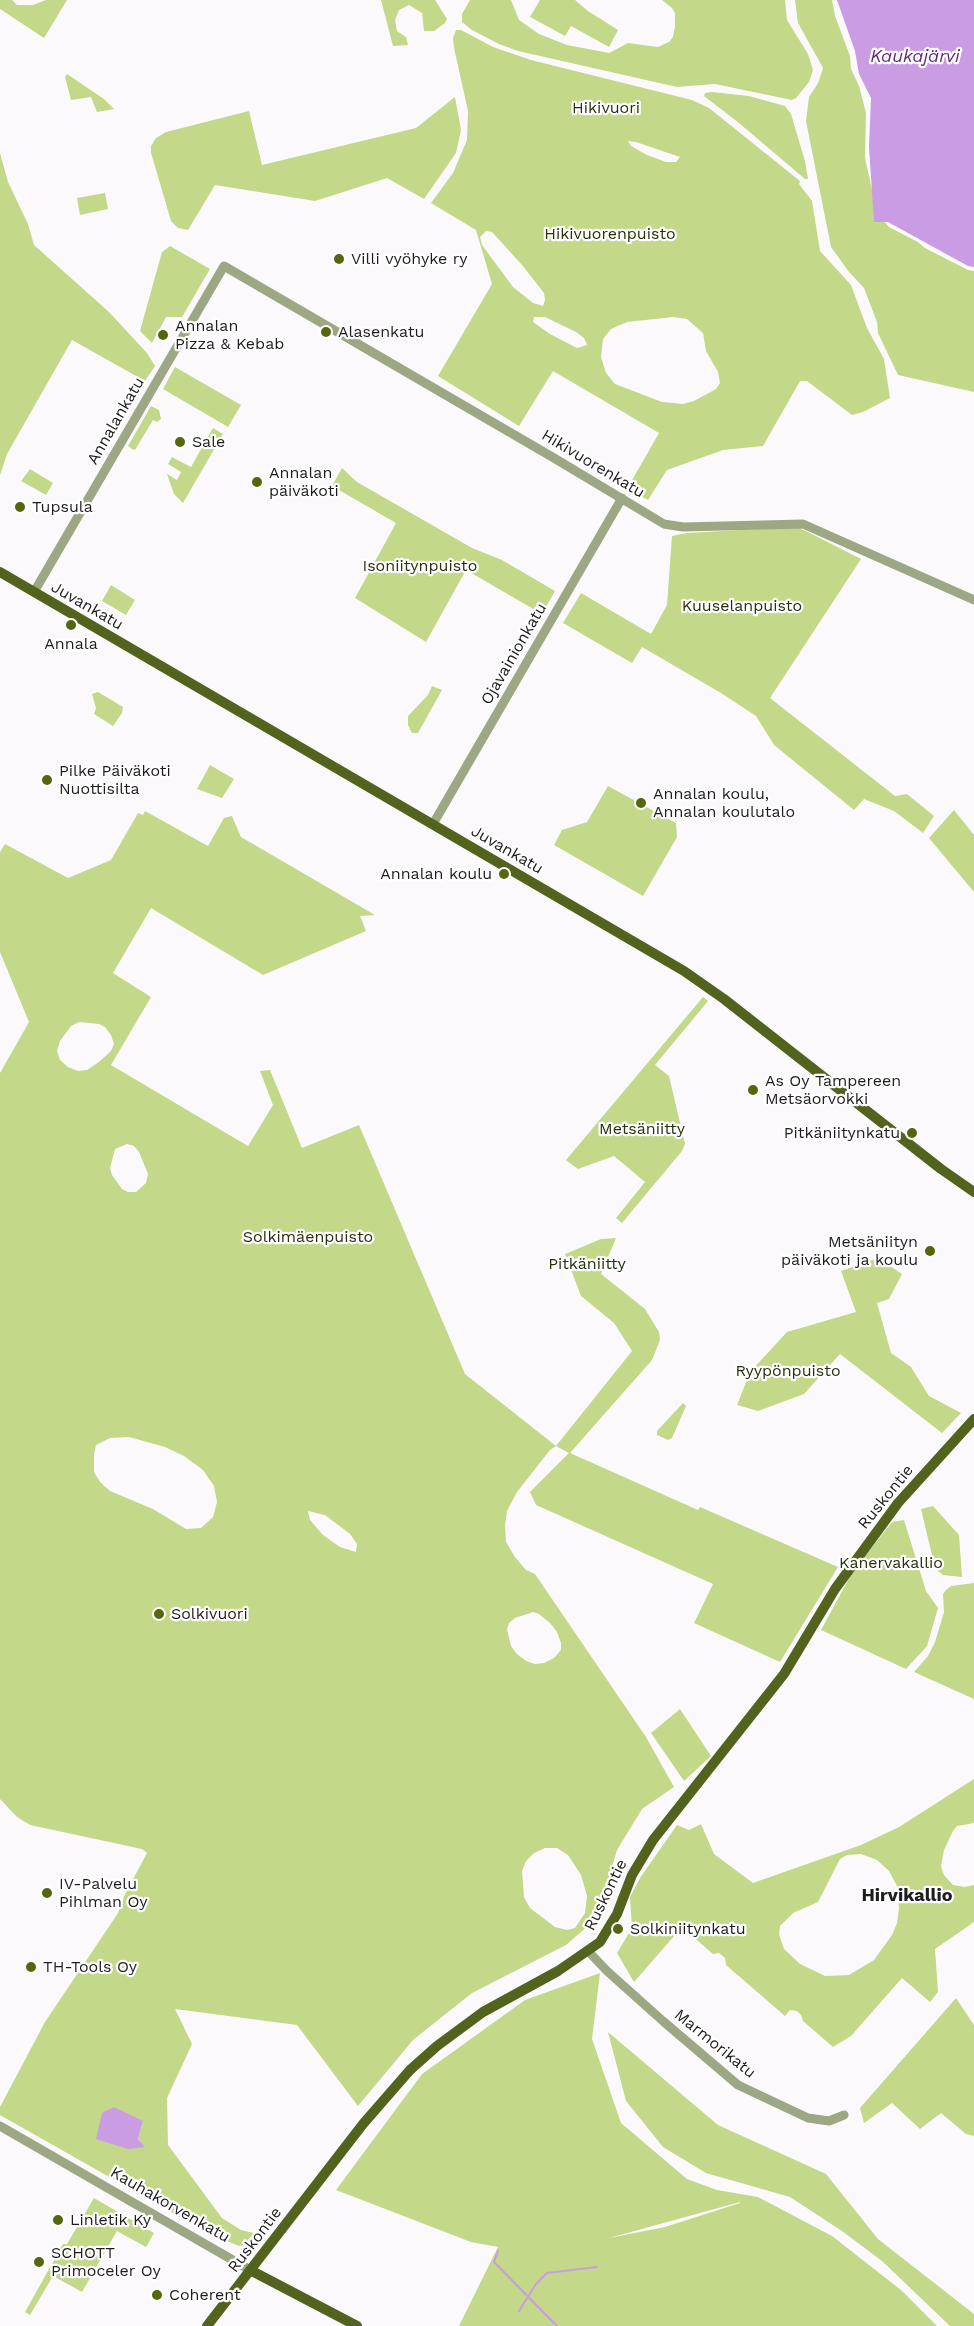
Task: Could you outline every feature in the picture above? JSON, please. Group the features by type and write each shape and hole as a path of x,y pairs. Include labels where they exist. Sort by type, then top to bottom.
{"main road":[{"name":"Juvankatu","path":"0,572 684,971 724,999 941,1169 974,1192"},
{"name":"Ruskontie","path":"207,2326 363,2124 419,2062 458,2029 483,2012 589,1952 600,1942 611,1925 632,1875 653,1840 784,1674 844,1574 910,1489 974,1419"},
{"name":"Kauhakorvenkatu","path":"250,2270 357,2326"}],"street":[{"name":"Hikivuorenkatu","path":"224,266 660,522 672,527 803,524 974,600"},
{"name":"Annalankatu","path":"34,592 224,266"},
{"name":"Ojavainionkatu","path":"433,824 622,498"},
{"name":"Marmorikatu","path":"589,1952 658,2017 738,2085 808,2118 829,2121 844,2115"},
{"name":"Kauhakorvenkatu","path":"0,2126 250,2270"}],"green space":[{"path":"0,0 12,0 17,5 33,5 46,0 67,0 44,38 0,9"},
{"path":"381,0 435,0 447,19 434,31 424,31 422,13 409,5 399,10 395,20 397,31 406,37 408,45 393,46"},
{"path":"470,0 511,0 519,20 539,34 567,45 609,53 628,43 658,47 669,42 673,37 675,13 662,0 785,0 787,20 808,54 813,70 809,82 792,100 715,84 677,87 518,51 499,44 462,22 462,14"},
{"path":"540,0 575,0 618,30 609,47 571,26 565,36 530,17"},
{"path":"795,0 832,0 866,113 865,158 875,203 883,220 889,227 925,248 974,271 974,392 898,375 878,333 877,322 864,288 831,247 806,121 809,97 818,83 823,68 798,23"},
{"name":"Hikivuorenpuisto","path":"456,30 461,30 493,47 531,60 692,100 709,108 800,181 799,184 812,201 820,251 851,285 867,328 884,359 890,398 852,415 807,381 800,381 763,446 723,450 667,470 648,500 627,489 659,433 553,371 519,426 438,376 492,284 476,230 431,203 453,173 467,140 468,111 453,38","holes":["628,141 680,157 676,162 666,162 631,146","486,231 492,232 544,293 543,306 533,303 513,287 482,245 480,237","534,317 545,317 576,332 584,338 587,345 577,348 533,322","673,317 687,319 703,333 706,351 718,372 720,383 716,389 694,401 683,404 662,402 615,384 606,373 601,357 603,339 611,329 627,322"]},
{"path":"67,74 104,99 114,109 97,112 91,97 71,100 65,77"},
{"path":"705,93 749,96 785,106 791,114 808,179 805,179 704,96"},
{"path":"455,97 461,130 456,153 424,199 387,178 315,201 215,185 188,230 178,228 171,221 151,153 151,146 156,138 166,132 249,111 262,165 416,128"},
{"path":"0,153 8,182 28,224 34,245 109,312 147,353 155,366 145,381 72,340 7,454 0,475"},
{"path":"105,193 108,209 80,215 77,198"},
{"path":"170,246 210,269 182,317 166,317 152,343 140,331 162,252"},
{"path":"175,367 241,405 228,427 163,389"},
{"path":"151,406 159,410 161,419 157,422 153,420 135,450 132,449 128,446"},
{"path":"213,428 223,434 183,503 174,494 167,474 177,480 181,472 168,464 172,457 191,467"},
{"name":"Isoniitynpuisto","path":"342,468 357,482 472,548 502,560 555,591 542,614 466,570 426,642 355,598 396,523 332,486"},
{"path":"30,469 53,483 46,495 21,481"},
{"name":"Kuuselanpuisto","path":"794,527 861,559 770,698 895,796 907,794 934,816 923,833 894,811 864,799 854,810 774,745 756,716 721,693 642,647 632,663 563,623 581,593 651,634 667,605 672,536 687,533"},
{"path":"111,585 135,600 126,615 102,601"},
{"path":"432,686 442,690 418,733 412,733 408,725 408,716 428,695"},
{"path":"98,692 123,707 122,713 113,726 94,714 96,708 92,694"},
{"path":"210,765 234,779 222,798 197,789"},
{"path":"608,786 676,823 677,837 643,896 554,845 562,830 587,822"},
{"path":"954,810 974,835 974,892 929,838"},
{"name":"Solkimäenpuisto","path":"145,811 208,846 224,818 232,816 241,837 375,915 360,916 366,931 263,975 151,908 113,973 151,997 111,1065 248,1146 273,1105 260,1071 270,1070 302,1148 359,1125 465,1374 556,1446 550,1450 517,1492 507,1511 506,1542 526,1570 535,1574 646,1737 674,1787 642,1809 617,1850 597,1918 566,1945 472,1993 413,2040 358,2106 297,2025 175,2009 192,2044 167,2098 168,2145 222,2218 241,2230 258,2234 250,2243 239,2246 208,2233 0,2115 0,2107 45,2022 118,1913 125,1894 147,1853 142,1849 30,1825 17,1817 0,1799 0,1073 29,1022 0,952 0,852 5,844 68,878 111,860 138,813 143,815","holes":["79,1022 99,1024 105,1027 114,1044 111,1051 87,1070 78,1071 68,1067 60,1060 57,1051 60,1041 71,1026","127,1144 134,1146 148,1174 146,1183 136,1192 128,1192 122,1189 110,1168 115,1149","129,1437 165,1447 184,1456 203,1470 214,1486 217,1502 213,1517 201,1528 186,1529 153,1509 110,1491 100,1482 94,1472 96,1445 110,1438","308,1511 325,1515 350,1534 357,1544 356,1552 340,1547 323,1535 310,1520","533,1612 539,1614 557,1632 561,1650 554,1658 544,1663 535,1664 526,1661 511,1646 507,1629 509,1623 515,1618","545,1848 557,1848 568,1855 581,1875 587,1896 585,1913 575,1928 567,1930 555,1927 530,1908 524,1897 522,1871 526,1861 534,1853","102,2113 143,2121 138,2139 145,2147"]},
{"name":"Metsäniitty","path":"703,997 708,1001 655,1065 669,1076 685,1144 682,1151 622,1223 616,1218 645,1182 614,1156 578,1169 566,1160"},
{"name":"Pitkäniitty","path":"616,1238 601,1274 645,1309 659,1332 660,1340 652,1360 570,1453 698,1510 700,1507 838,1567 780,1662 694,1623 713,1584 536,1505 530,1492 569,1453 556,1446 632,1351 614,1323 581,1296 565,1254 601,1239"},
{"name":"Ryypönpuisto","path":"878,1258 902,1274 889,1299 877,1303 891,1353 911,1367 929,1396 961,1413 942,1433 840,1354 804,1394 758,1411 737,1405 750,1372 787,1332 856,1312 841,1271"},
{"path":"683,1403 686,1406 672,1438 668,1440 657,1435 657,1431"},
{"path":"933,1506 959,1535 962,1577 943,1575 935,1568 921,1509"},
{"name":"Kanervakallio","path":"904,1520 926,1591 938,1608 927,1646 906,1669 821,1630 852,1573 892,1522"},
{"path":"974,1583 974,1699 914,1672 928,1656 935,1642 944,1612 943,1594 951,1586"},
{"path":"680,1709 711,1756 684,1781 651,1733"},
{"path":"974,1779 974,1823 957,1826 953,1831 944,1850 941,1866 944,1875 953,1885 965,1887 974,1885 974,1922 935,1949 938,1992 930,2002 902,1978 851,2036 833,2047 803,2021 797,2011 790,2010 785,2016 726,1965 725,1958 719,1953 713,1954 682,1927 634,1982 617,1953 632,1928 630,1897 640,1878 677,1825 689,1830 701,1824 714,1854 753,1883 861,1845 899,1827","holes":["861,1854 877,1860 889,1871 897,1886 899,1908 897,1923 892,1935 874,1960 849,1975 825,1976 800,1964 784,1949 779,1934 780,1926 793,1913 818,1902 840,1859 847,1855"]},
{"path":"600,1973 592,2039 621,2123 687,2179 717,2190 758,2197 832,2236 901,2290 937,2326 459,2326 498,2247 471,2242 336,2190 422,2074 525,2000","holes":["740,2202 740,2203 665,2227 609,2238"]},
{"path":"956,1998 974,2025 974,2136 966,2134 941,2113 920,2129 892,2103 864,2123 860,2108"},
{"path":"608,2032 718,2125 826,2174 878,2239 974,2314 974,2326 950,2326 882,2261 790,2197 706,2173 663,2147 626,2101"},
{"path":"94,2198 154,2233 146,2247 117,2231 82,2292 53,2276 30,2315 25,2312 63,2244 67,2244"}],"water":[{"name":"Kaukajärvi","path":"837,0 974,0 974,267 968,266 888,222 874,222 869,147 871,98 859,74 855,51"},
{"path":"114,2107 143,2121 138,2139 145,2147 128,2149 96,2139 102,2113"}],"waterway":[{"path":"498,2251 494,2262 557,2326"},
{"path":"519,2311 536,2284 547,2273 597,2267"}],"place":[{"name":"Villi vyöhyke ry","path":"339,259"},
{"name":"Alasenkatu","path":"326,332"},
{"name":"Annalan Pizza & Kebab","path":"163,335"},
{"name":"Sale","path":"180,442"},
{"name":"Annalan päiväkoti","path":"257,482"},
{"name":"Tupsula","path":"20,507"},
{"name":"Annala","path":"71,625"},
{"name":"Pilke Päiväkoti Nuottisilta","path":"47,780"},
{"name":"Annalan koulu, Annalan koulutalo","path":"641,803"},
{"name":"Annalan koulu","path":"504,874"},
{"name":"As Oy Tampereen Metsäorvokki","path":"753,1090"},
{"name":"Pitkäniitynkatu","path":"912,1133"},
{"name":"Metsäniityn päiväkoti ja koulu","path":"930,1251"},
{"name":"Solkivuori","path":"159,1614"},
{"name":"IV-Palvelu Pihlman Oy","path":"47,1893"},
{"name":"Solkiniitynkatu","path":"618,1929"},
{"name":"TH-Tools Oy","path":"31,1967"},
{"name":"Linletik Ky","path":"58,2220"},
{"name":"SCHOTT Primoceler Oy","path":"39,2262"},
{"name":"Coherent","path":"157,2295"}],"district":[{"name":"Hirvikallio","path":"907,1896"}],"park label":[{"name":"Hikivuori","path":"606,108"}]}
